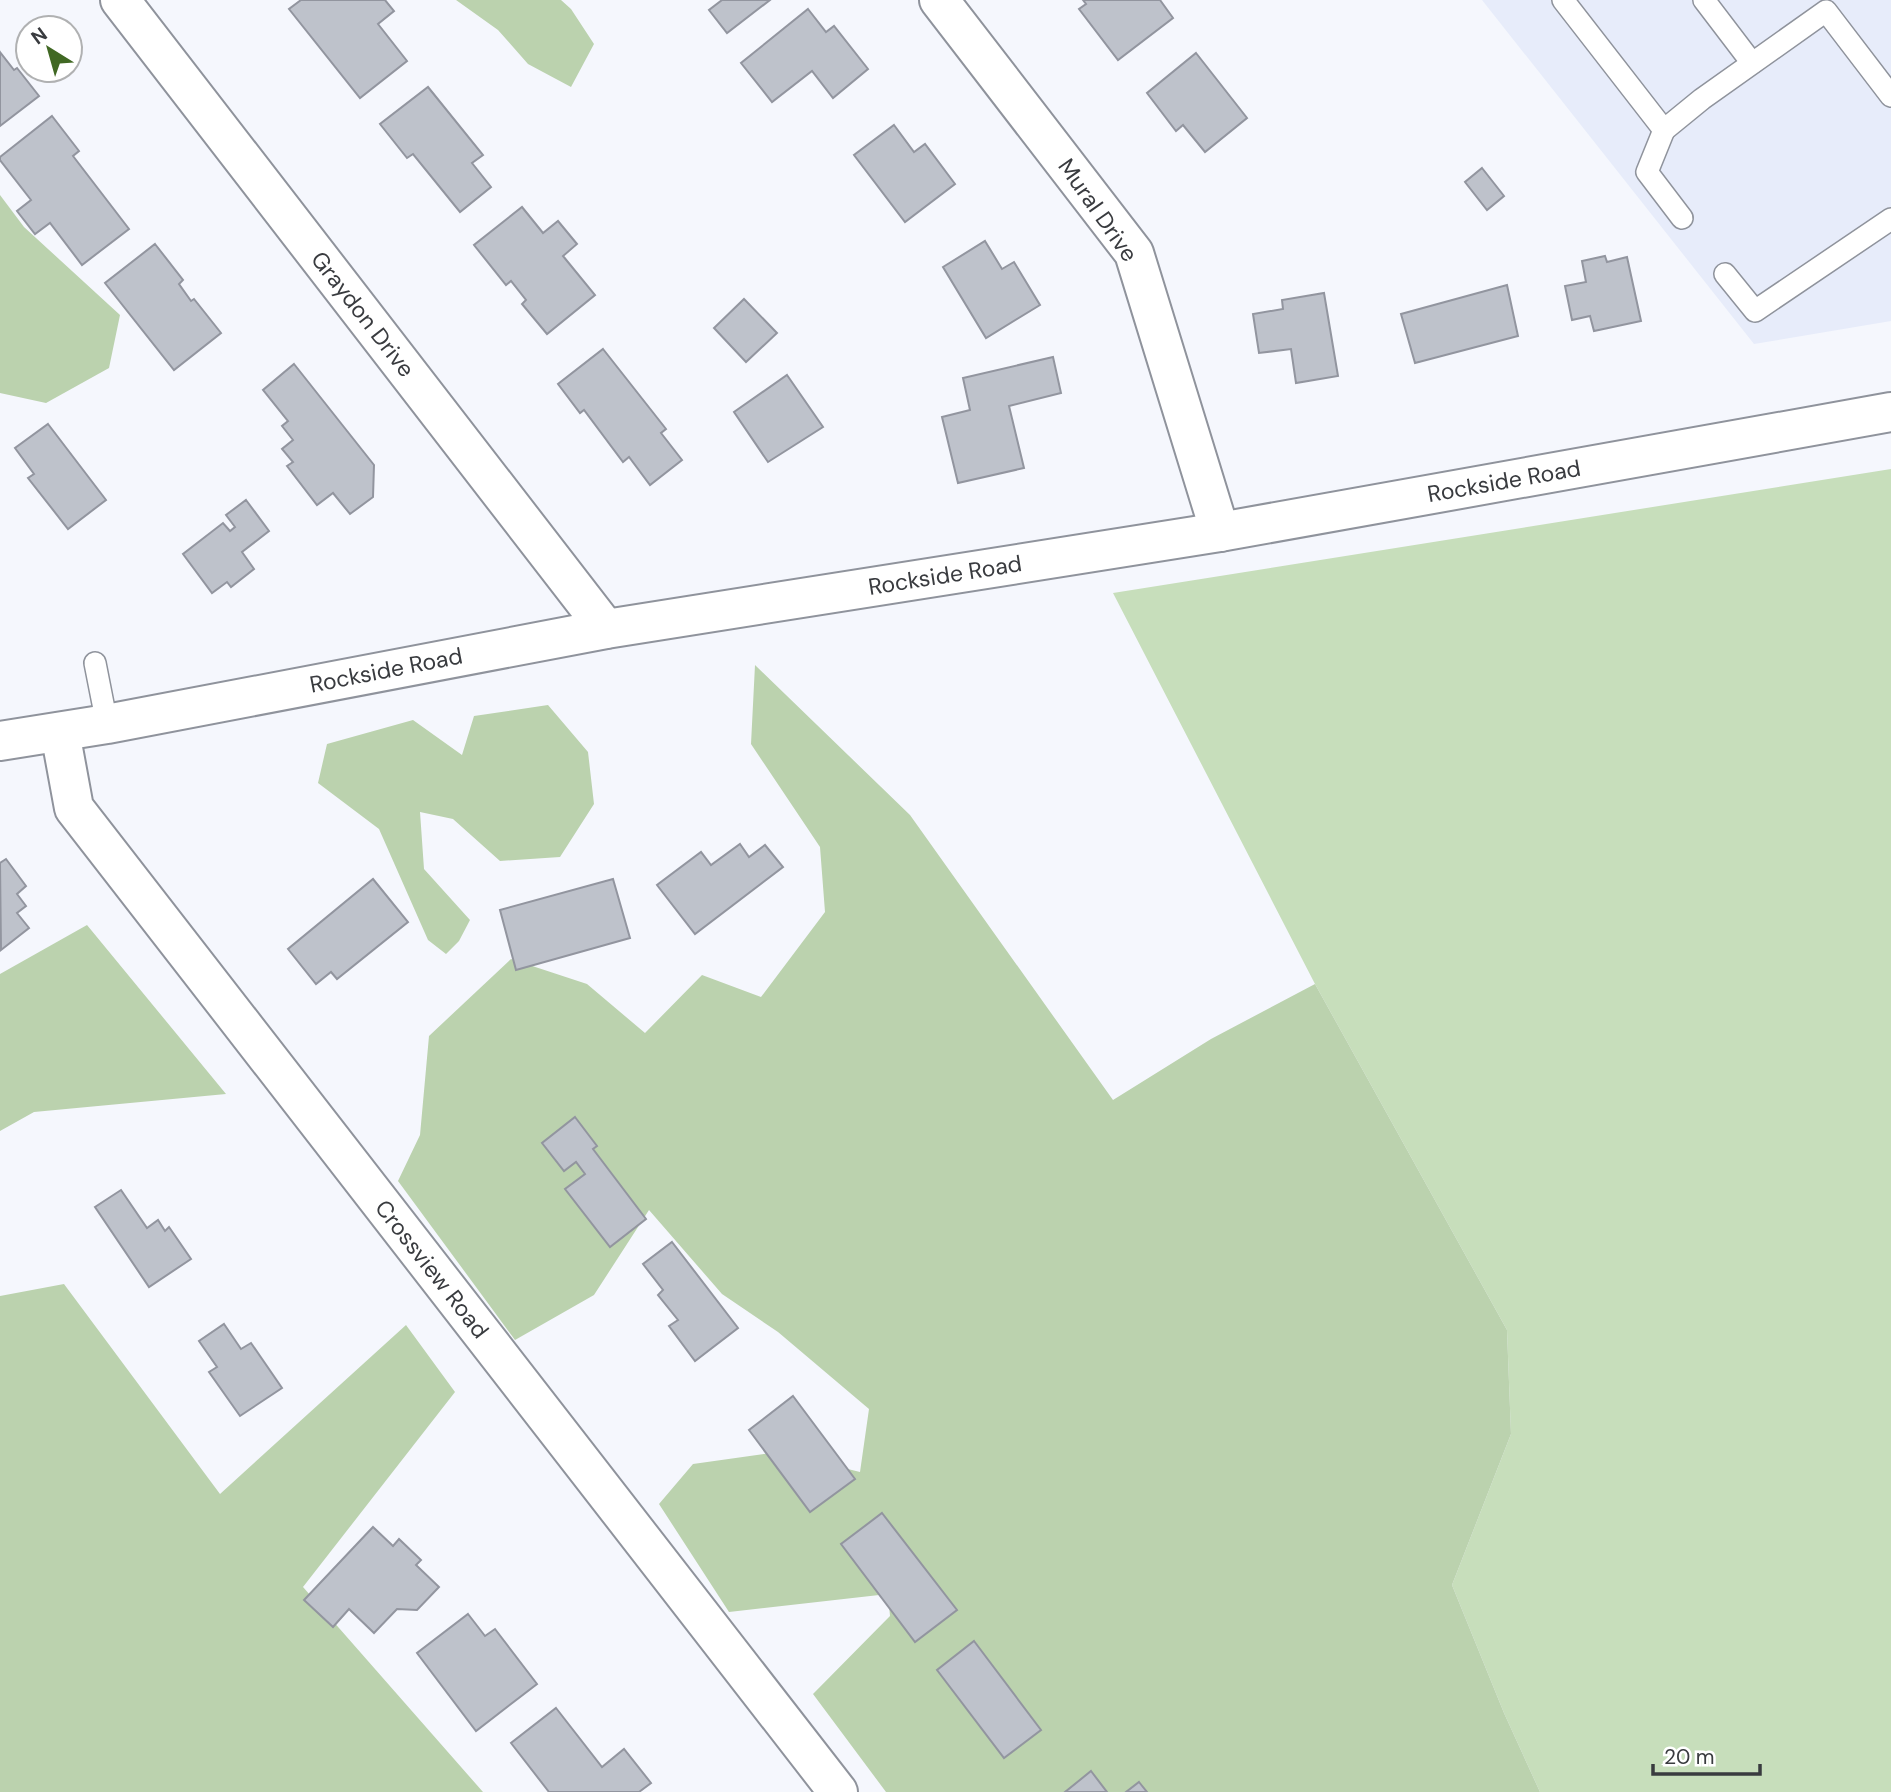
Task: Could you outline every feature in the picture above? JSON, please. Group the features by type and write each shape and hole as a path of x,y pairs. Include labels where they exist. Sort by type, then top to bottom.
{"street":[{"name":"Graydon Drive","path":"120,0 606,629"},
{"name":"Mural Drive","path":"939,0 1134,253 1220,532"},
{"name":"Rockside Road","path":"0,741 107,724 606,629 1220,532 1891,412"},
{"name":"Crossview Road","path":"60,732 74,808 838,1792"}],"lane":[{"path":"1563,0 1664,130"},
{"path":"1704,0 1752,63"},
{"path":"1682,218 1647,173 1664,130 1828,4 1891,96"},
{"path":"1726,274 1755,311 1891,219"},
{"path":"95,663 107,724"}],"shaded area":[{"path":"1482,0 1891,0 1891,321 1754,344"}],"green space":[{"path":"456,0 561,0 571,9 594,44 571,87 528,64 498,30"},
{"path":"0,195 24,227 120,315 109,368 46,403 0,393"},
{"path":"1891,469 1891,1792 1540,1792 1504,1713 1452,1585 1511,1434 1507,1330 1315,984 1113,593"},
{"path":"755,665 910,815 1113,1100 1211,1039 1315,984 1507,1330 1511,1434 1452,1585 1504,1713 1540,1792 886,1792 813,1694 890,1616 888,1594 729,1612 659,1504 693,1464 779,1452 860,1472 869,1409 778,1332 722,1294 649,1210 594,1295 515,1340 398,1181 420,1135 429,1036 511,959 587,984 645,1033 702,975 761,997 825,912 820,847 751,744"},
{"path":"548,705 588,752 594,804 560,857 500,861 453,819 420,812 424,869 470,920 459,941 446,954 428,940 379,829 318,783 327,744 413,720 462,755 474,716"},
{"path":"87,925 226,1094 34,1112 0,1131 0,974"},
{"path":"64,1284 220,1494 406,1325 455,1392 303,1587 483,1792 0,1792 0,1296"}],"building":[{"path":"301,0 385,0 394,11 378,24 407,61 360,98 289,9"},
{"path":"722,0 770,0 727,33 709,10"},
{"path":"1083,0 1160,0 1173,18 1118,60 1079,9 1086,4"},
{"path":"808,9 826,32 834,26 868,69 833,98 812,71 772,102 741,63"},
{"path":"0,52 14,70 14,84 30,84 39,96 0,126"},
{"path":"1196,53 1247,118 1205,152 1183,125 1176,131 1147,93"},
{"path":"428,87 483,155 472,163 491,187 460,212 413,154 407,158 380,124"},
{"path":"52,116 79,151 73,156 129,229 82,265 50,223 35,234 17,211 31,200 0,160 0,157"},
{"path":"894,125 914,152 925,144 955,184 905,222 854,155"},
{"path":"1482,168 1504,196 1487,210 1465,182"},
{"path":"522,207 543,233 558,221 577,244 563,256 595,295 547,334 522,304 526,300 511,281 506,285 474,245"},
{"path":"985,241 1002,269 1014,262 1040,305 986,338 943,267"},
{"path":"155,244 183,280 179,284 191,301 194,299 221,333 174,370 105,283"},
{"path":"1605,256 1607,262 1627,257 1641,321 1594,331 1590,316 1572,320 1565,286 1586,282 1582,261"},
{"path":"1507,285 1518,336 1415,363 1401,314"},
{"path":"1324,293 1338,376 1296,383 1291,349 1259,353 1253,314 1283,309 1282,300"},
{"path":"744,299 777,333 746,362 714,328"},
{"path":"603,349 666,429 661,433 682,460 650,485 629,457 623,462 584,410 580,413 558,384"},
{"path":"1053,357 1061,393 1009,406 1024,468 958,483 942,417 970,410 963,378"},
{"path":"294,364 374,465 373,497 350,514 333,493 317,505 287,466 293,462 282,449 293,440 282,426 288,421 263,390"},
{"path":"787,375 823,427 768,462 734,412"},
{"path":"48,424 106,500 68,529 28,478 34,474 15,448"},
{"path":"246,500 269,531 242,552 254,569 231,587 227,582 212,593 183,554 223,523 230,531 235,527 226,515"},
{"path":"740,844 749,857 765,845 783,867 695,934 657,885 701,852 711,865"},
{"path":"6,859 26,886 17,894 26,906 17,913 29,928 1,950 0,863"},
{"path":"373,879 408,922 337,979 331,972 316,984 288,949"},
{"path":"613,879 630,938 516,970 500,910"},
{"path":"575,1117 597,1146 593,1149 646,1219 610,1247 565,1189 585,1174 576,1162 564,1171 542,1143"},
{"path":"121,1190 147,1228 158,1220 165,1231 169,1227 191,1259 149,1287 95,1207"},
{"path":"672,1242 738,1328 695,1361 669,1326 678,1320 658,1295 663,1290 643,1264"},
{"path":"224,1324 241,1349 251,1343 282,1388 240,1416 209,1372 217,1367 199,1341"},
{"path":"793,1396 855,1479 810,1512 749,1430"},
{"path":"882,1513 957,1610 915,1642 841,1544"},
{"path":"373,1527 393,1546 399,1539 421,1560 416,1565 439,1587 417,1610 397,1609 374,1633 349,1609 333,1627 304,1600"},
{"path":"468,1614 485,1636 495,1629 537,1684 476,1731 417,1653"},
{"path":"974,1641 1041,1730 1004,1758 937,1670"},
{"path":"556,1708 602,1767 624,1749 651,1783 639,1792 549,1792 511,1743"},
{"path":"1091,1771 1107,1792 1065,1792"},
{"path":"1139,1782 1147,1792 1126,1792"}]}
